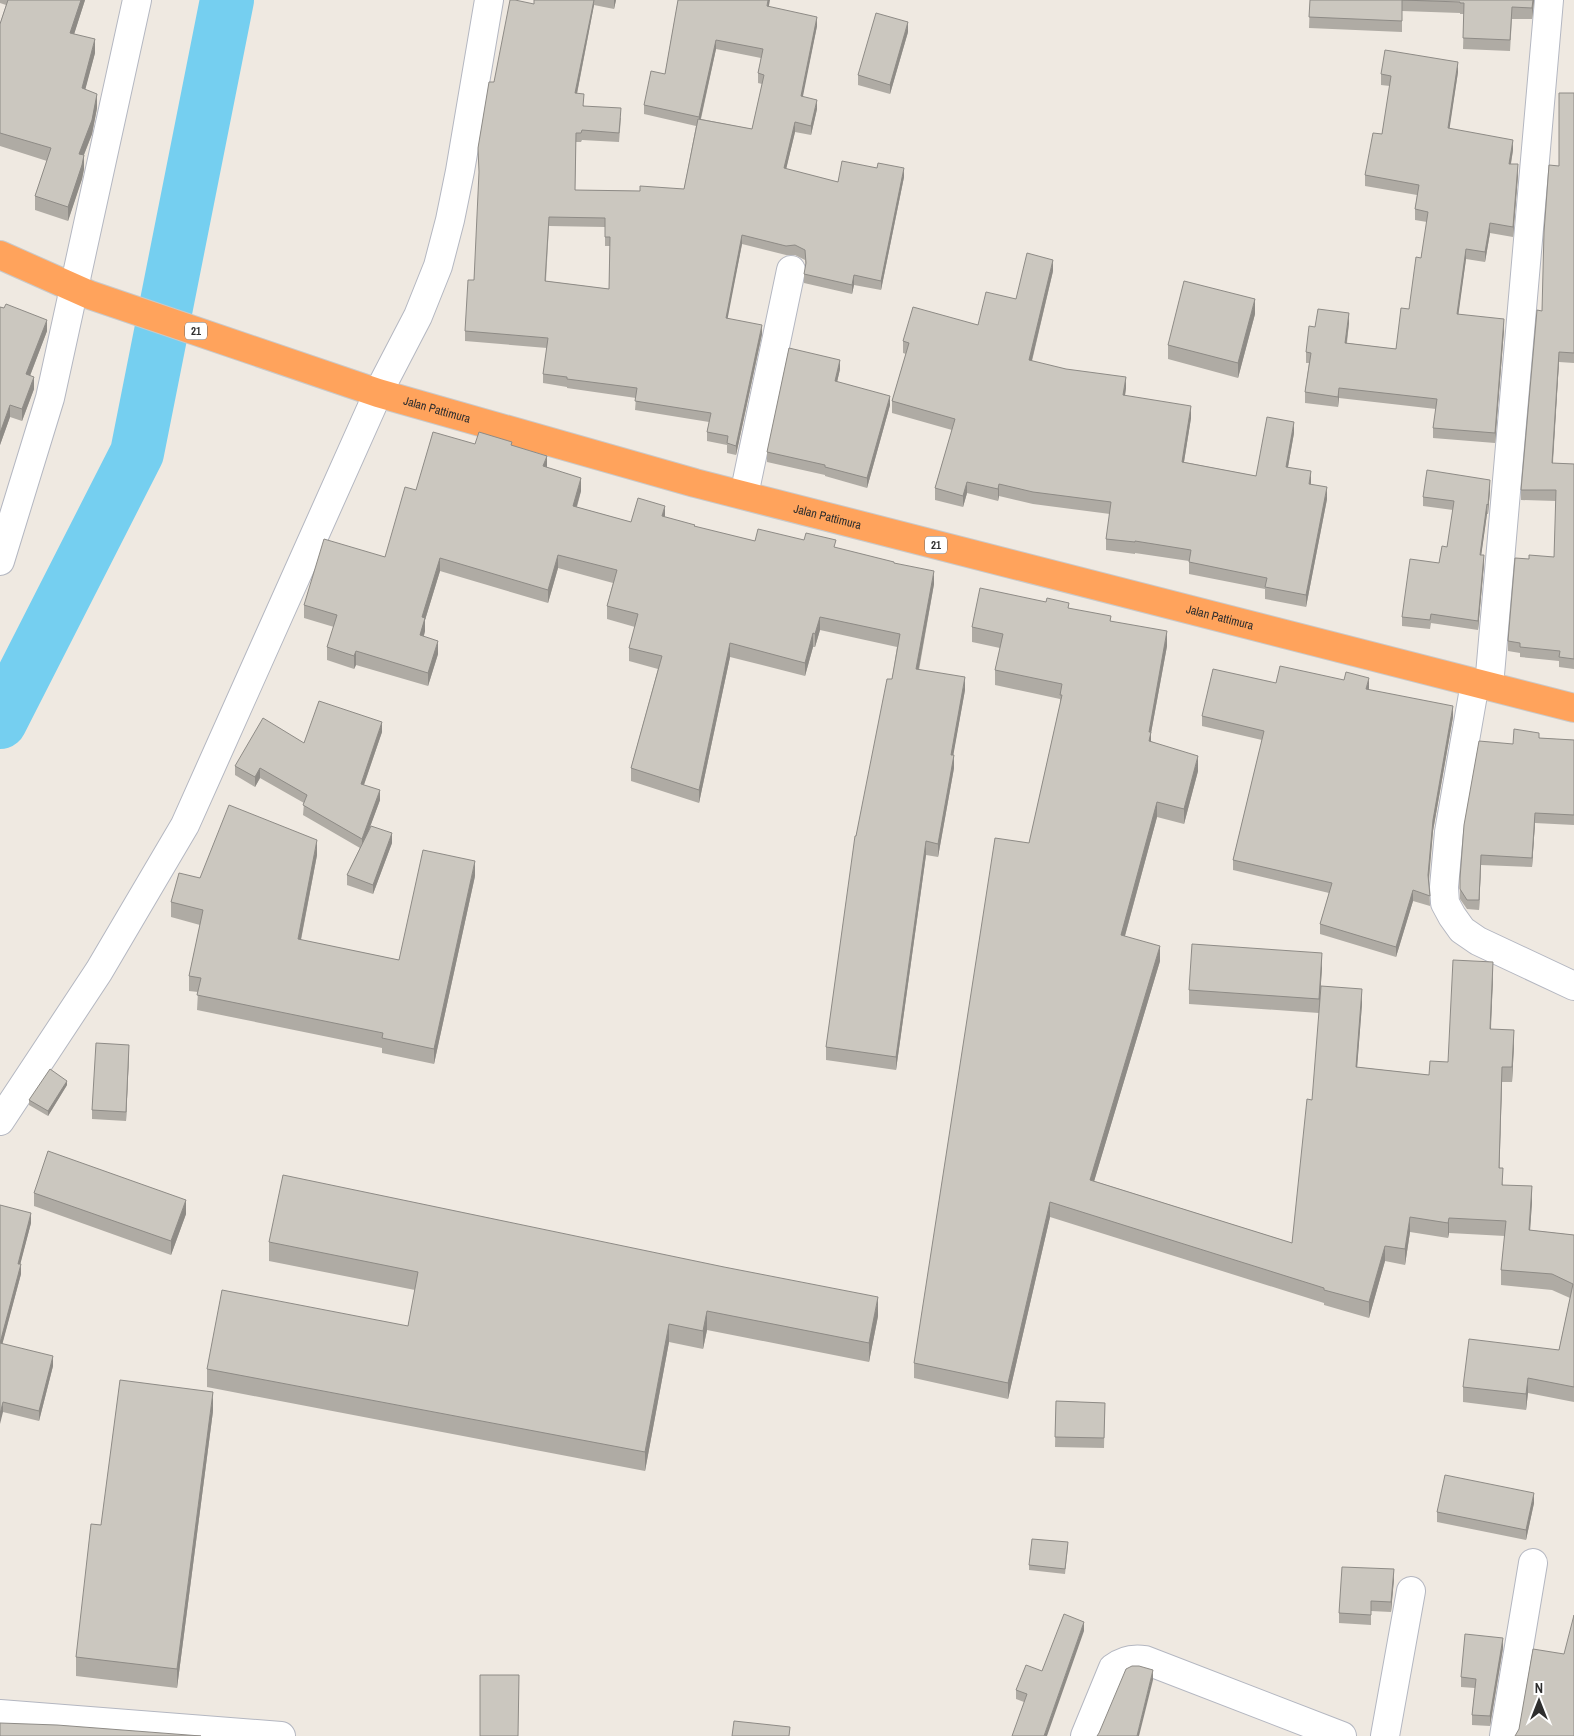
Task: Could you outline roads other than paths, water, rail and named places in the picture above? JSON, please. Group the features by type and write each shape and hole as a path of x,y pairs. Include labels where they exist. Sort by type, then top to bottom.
{"highway":[{"name":"21","path":"0,255 82,292"},
{"name":"Jalan Pattimura","path":"82,292 378,393 744,495 1574,708"}],"street":[{"path":"0,561 82,292 137,0"},
{"path":"0,1121 99,972 185,825 378,393 418,316 438,266 460,171 489,0"},
{"path":"1549,0 1481,685 1449,832 1444,888 1445,903 1462,930 1478,941 1574,986"},
{"path":"744,495 791,270"},
{"path":"1504,1736 1533,1563"},
{"path":"1385,1736 1411,1591"},
{"path":"1085,1736 1113,1668 1120,1662 1137,1658 1342,1736"},
{"path":"0,1714 281,1736"}],"waterway":[{"path":"0,722 137,453 227,0"}]}
